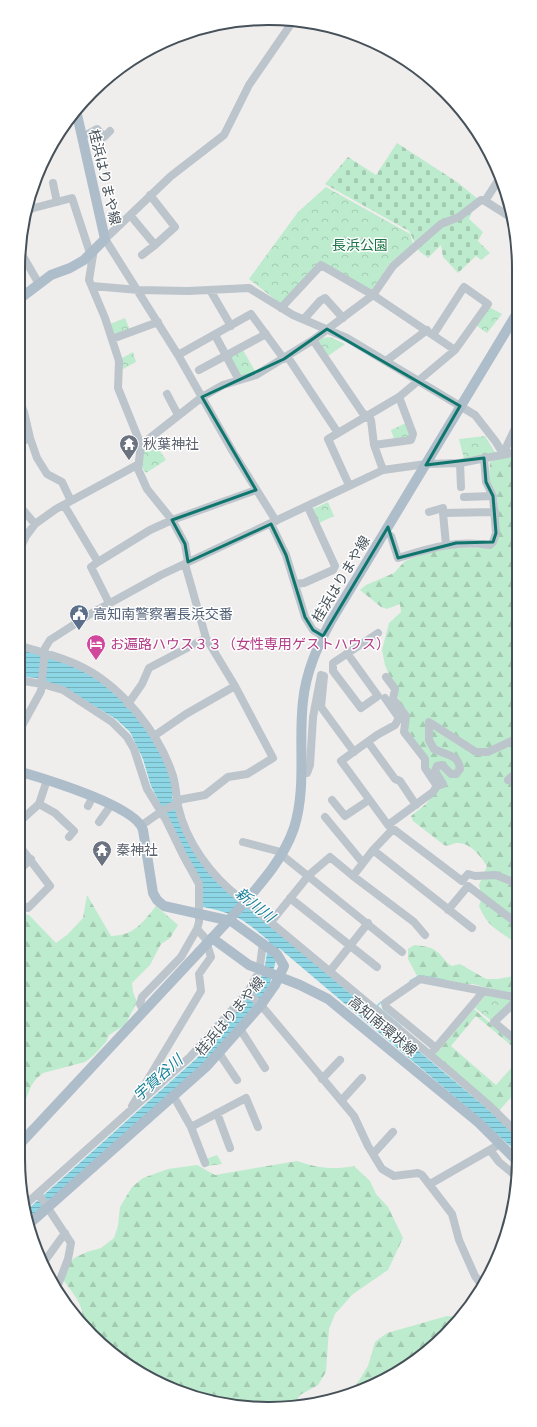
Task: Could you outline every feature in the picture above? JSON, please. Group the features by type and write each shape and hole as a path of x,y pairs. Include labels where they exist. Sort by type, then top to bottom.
{"main road":[{"name":"桂浜はりまや線","path":"25,295 51,275 70,268 84,260 105,239 77,117"},
{"name":"桂浜はりまや線","path":"25,1138 245,902 263,881 282,854 291,835 298,810 302,772 304,693 311,662 323,636 512,321"},
{"path":"25,773 93,796 111,804 139,821 142,825"},
{"name":"桂浜はりまや線","path":"32,1218 43,1200 174,1097 219,1053 260,1004 276,976 284,966 277,954 231,921 199,912 164,906 155,897 142,825"},
{"name":"高知南環状線","path":"212,938 226,950 259,971 313,990 328,999 479,1123 494,1147 512,1158"}],"street":[{"path":"289,26 249,85 224,135 171,176 105,239 139,290 256,490 273,522 286,555 305,617 313,630 323,636"},
{"path":"81,135 88,134 97,129 104,137 110,130"},
{"path":"53,183 57,202"},
{"path":"485,201 496,183"},
{"path":"142,256 175,227 150,195"},
{"path":"32,209 72,198 92,251 89,280 119,361 118,388 141,445 138,469 147,489 172,520 185,544 186,563 206,638 235,686 273,758 247,774 228,777 205,795 177,802 142,825"},
{"path":"141,445 202,397 224,385 256,375 286,358 343,318 373,295 393,266 441,224 459,217 480,200 485,201 506,214"},
{"path":"130,215 155,245"},
{"path":"25,261 39,284"},
{"path":"281,308 321,265 373,295 455,350"},
{"path":"92,286 139,290 210,290 249,288 281,308 347,338 475,415 503,454"},
{"path":"350,485 328,439 399,398 420,381 455,350 488,304 464,287 430,333 386,361"},
{"path":"210,290 231,326"},
{"path":"304,319 320,301 325,298 343,318"},
{"path":"178,355 251,314 286,358 338,433"},
{"path":"112,339 158,322"},
{"path":"199,370 266,334"},
{"path":"215,335 239,380"},
{"path":"313,340 371,420 374,445 383,470"},
{"path":"167,394 178,415"},
{"path":"374,445 411,440 413,434 399,398"},
{"path":"25,416 37,458 47,474 62,482 67,503 98,562"},
{"path":"503,454 512,435"},
{"path":"25,440 30,438"},
{"path":"25,721 38,698 45,648 50,640 109,603 161,575 383,470 426,464 460,463 512,453"},
{"path":"385,532 391,536 398,558 446,544 474,543 490,545 493,542 496,533 495,512 493,496 486,482 484,458"},
{"path":"460,463 461,487"},
{"path":"25,538 36,524 67,503 139,464"},
{"path":"109,603 91,567 150,530 172,520 256,490"},
{"path":"464,497 493,496"},
{"path":"296,584 304,583 333,570 334,566 308,506"},
{"path":"429,512 443,508 446,544"},
{"path":"25,512 36,524"},
{"path":"443,513 495,512"},
{"path":"347,653 378,696 361,708 333,671 333,663 347,653 378,633"},
{"path":"128,704 142,684 149,668 206,638"},
{"path":"25,647 83,667 95,674 128,704 154,736 164,752 172,775 177,802 187,830 198,851 216,876 245,902 430,1055 491,1107 512,1128"},
{"path":"302,772 307,772 310,765 314,709 321,675 324,676 333,671"},
{"path":"324,676 321,707 354,752"},
{"path":"386,677 395,689 393,699 406,716 404,732 425,759 425,768 437,786"},
{"path":"25,681 41,683 63,690 112,722 127,737 134,748 147,789 162,811 199,884 199,922 196,929 181,957 142,997 140,1004 143,1010"},
{"path":"154,736 186,714 235,686"},
{"path":"385,698 399,718 395,724 342,761 391,827 462,880 468,874 475,876 496,875 512,882"},
{"path":"353,876 391,827 416,804 433,792 437,786 443,784 435,772 437,766 442,765 451,774 456,774 460,769 460,762 454,756 434,749 429,740 429,722 466,746 482,753 512,740"},
{"path":"368,742 395,779 400,781 416,804"},
{"path":"508,780 512,776"},
{"path":"25,817 39,804 47,780"},
{"path":"88,806 93,796"},
{"path":"332,800 345,816 370,800"},
{"path":"39,804 55,813 74,831 69,837"},
{"path":"99,822 111,804"},
{"path":"325,817 363,863"},
{"path":"243,842 277,851 282,854 402,952"},
{"path":"373,850 472,928"},
{"path":"25,852 50,886 28,908 25,907"},
{"path":"271,922 308,875 330,857 414,922 425,935"},
{"path":"25,865 31,859"},
{"path":"448,910 468,886 512,919"},
{"path":"290,898 377,967"},
{"path":"330,971 368,923"},
{"path":"128,1114 200,995 202,986 199,974 211,958 205,938 196,929"},
{"path":"29,1203 43,1200 128,1114 190,1057 249,993 259,971 265,945"},
{"path":"436,1048 386,1007 385,1003 420,979 512,997"},
{"path":"430,1055 483,992"},
{"path":"249,993 260,1004 322,1079 342,1100 354,1116 373,1154 386,1173 394,1176 418,1173 422,1175 430,1184 452,1214 459,1240 479,1281"},
{"path":"512,1005 494,1022 512,1037"},
{"path":"240,1029 266,1068"},
{"path":"219,1053 237,1080"},
{"path":"322,1079 340,1060"},
{"path":"342,1100 362,1078"},
{"path":"174,1097 191,1127 205,1163"},
{"path":"191,1127 246,1098 258,1128"},
{"path":"217,1113 230,1148"},
{"path":"373,1154 393,1132"},
{"path":"430,1184 494,1147 499,1162 511,1172"},
{"path":"506,1167 512,1163"},
{"path":"43,1200 71,1243 63,1276 59,1282"},
{"path":"47,1258 65,1233"}],"highlighted area":[{"path":"327,329 460,406 426,465 484,458 486,482 493,496 496,533 493,542 456,543 398,558 388,527 323,636 313,630 305,617 286,555 271,524 188,562 185,544 172,520 256,490 202,397 284,359"}],"green space":[{"path":"397,143 457,182 478,199 469,219 483,232 478,241 490,253 481,260 476,256 458,273 443,257 441,245 428,258 419,251 409,231 325,184 348,157 376,175"},
{"name":"長浜公園","path":"326,187 410,234 413,244 390,263 371,291 321,261 281,304 249,279 298,212"},
{"path":"489,307 502,314 487,333 477,326"},
{"path":"125,318 130,330 114,336 110,324"},
{"path":"330,337 345,344 328,356 318,341 322,338"},
{"path":"243,350 255,371 241,377 230,357"},
{"path":"133,352 136,362 121,370 122,358"},
{"path":"406,423 411,434 409,438 394,439 391,430"},
{"path":"485,436 496,454 464,459 459,439"},
{"path":"152,439 166,460 146,473 141,466 143,447"},
{"path":"512,456 512,940 487,921 479,906 482,897 479,885 487,866 478,854 471,847 461,843 447,846 444,845 413,821 411,816 426,804 433,795 432,772 405,725 398,697 385,665 382,650 389,623 401,612 400,604 387,609 381,607 360,590 366,585 394,573 405,561 444,547 491,548 498,504 497,495 489,480 490,462"},
{"path":"328,502 334,516 317,524 311,510"},
{"path":"87,895 111,936 126,934 132,931 142,923 156,906 178,925 170,938 161,944 150,965 132,983 133,992 137,1002 125,1025 109,1035 106,1042 85,1062 43,1073 31,1086 25,1102 25,914 29,915 56,943 67,935 83,918"},
{"path":"414,945 431,948 452,966 460,964 486,979 512,976 512,993 473,984 448,984 426,976 417,976 408,959 408,949"},
{"path":"486,995 512,1000 493,1022 475,1008"},
{"path":"474,1009 512,1042 512,1046 476,1016 451,1046 496,1085 512,1067 512,1096 499,1111 435,1055"},
{"path":"217,1155 222,1164 208,1166 206,1159"},
{"path":"297,1161 325,1168 354,1166 370,1181 376,1194 388,1207 403,1238 388,1270 353,1294 335,1314 329,1329 326,1372 318,1385 300,1395 297,1400 268,1402 237,1400 205,1394 161,1377 120,1352 96,1331 82,1315 80,1305 60,1275 65,1265 76,1257 101,1248 114,1238 118,1226 120,1207 132,1187 143,1178 168,1169 197,1165 215,1175"},
{"path":"447,1316 454,1317 441,1331 417,1352 376,1377 356,1385 368,1366 375,1342 387,1333"}],"water":[{"path":"25,651 50,657 83,670 96,678 119,698 146,726 165,761 175,793 172,797 183,826 226,889 490,1111 512,1132 512,1148 468,1108 279,948 270,984 264,994 203,1065 32,1216 30,1207 197,1058 258,986 265,965 269,941 239,918 224,912 203,907 201,883 151,786 143,759 130,732 116,719 62,687 36,678 25,677"}],"waterway":[{"path":"410,981 419,976"},
{"path":"423,976 444,980"},
{"path":"381,1002 377,1006 401,1026"}],"place":[{"name":"秋葉神社","path":"129,461"},
{"name":"高知南警察署長浜交番","path":"79,631"},
{"name":"お遍路ハウス３３（女性専用ゲストハウス）","path":"96,661"},
{"name":"秦神社","path":"102,867"}],"water label":[{"name":"新川川","path":"255,905"},
{"name":"宇賀谷川","path":"158,1078"}]}
